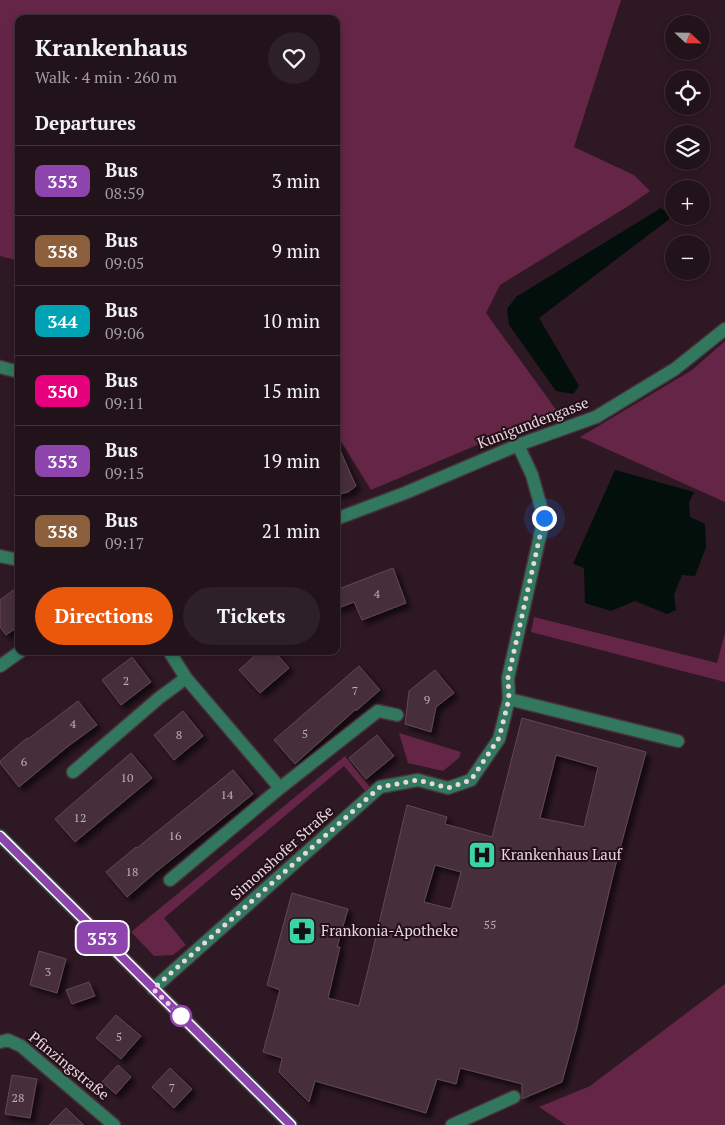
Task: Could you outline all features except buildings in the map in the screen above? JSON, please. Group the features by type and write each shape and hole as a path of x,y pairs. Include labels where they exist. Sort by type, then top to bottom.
{"street":[{"name":"Kunigundengasse","path":"340,517 405,493 518,445 596,417 675,368 725,329"},
{"path":"0,368 15,371"},
{"path":"518,445 532,476 544,518 508,678 509,699 678,741"},
{"path":"0,556 15,559"},
{"path":"0,666 15,655"},
{"path":"172,655 186,678 280,788"},
{"path":"73,772 159,698 186,678"},
{"name":"Simonshofer Straße","path":"153,989 380,787 418,780 448,788 471,780 499,738 509,699"},
{"path":"170,880 280,788 378,710 397,715"},
{"path":"0,836 291,1125"},
{"name":"Pfinzingstraße","path":"0,1042 8,1040 21,1046 114,1125"},
{"path":"452,1125 514,1097"}],"shaded area":[{"path":"0,0 621,0 574,147 634,175 650,191 500,285 486,313 557,411 371,490 340,440 340,15 15,15 15,260 0,256"},
{"path":"661,208 665,211 665,222 539,318 579,386 573,394 556,391 509,325 507,309 516,297"},
{"path":"725,341 725,502 580,437 692,370"},
{"path":"615,470 694,492 689,503 690,517 705,524 706,547 695,576 682,575 674,595 676,610 667,614 635,601 611,611 585,603 584,568 573,564"},
{"path":"534,617 717,663 725,633 725,682 531,632"},
{"path":"399,733 461,752 459,758 443,771 408,763"},
{"path":"345,756 370,787 366,792 344,766 164,918 186,945 173,955 154,956 131,932"},
{"path":"725,984 725,1125 566,1125 539,1107 590,1086"}],"bus line":[{"name":"353","path":"0,836 291,1125"}],"place":[{"name":"Krankenhaus Lauf","path":"482,855"},
{"name":"Frankonia-Apotheke","path":"302,931"}],"route":[{"path":"181,1016 153,989 380,787 418,780 448,788 471,780 499,738 509,699 508,678 513,652 544,518"}]}
